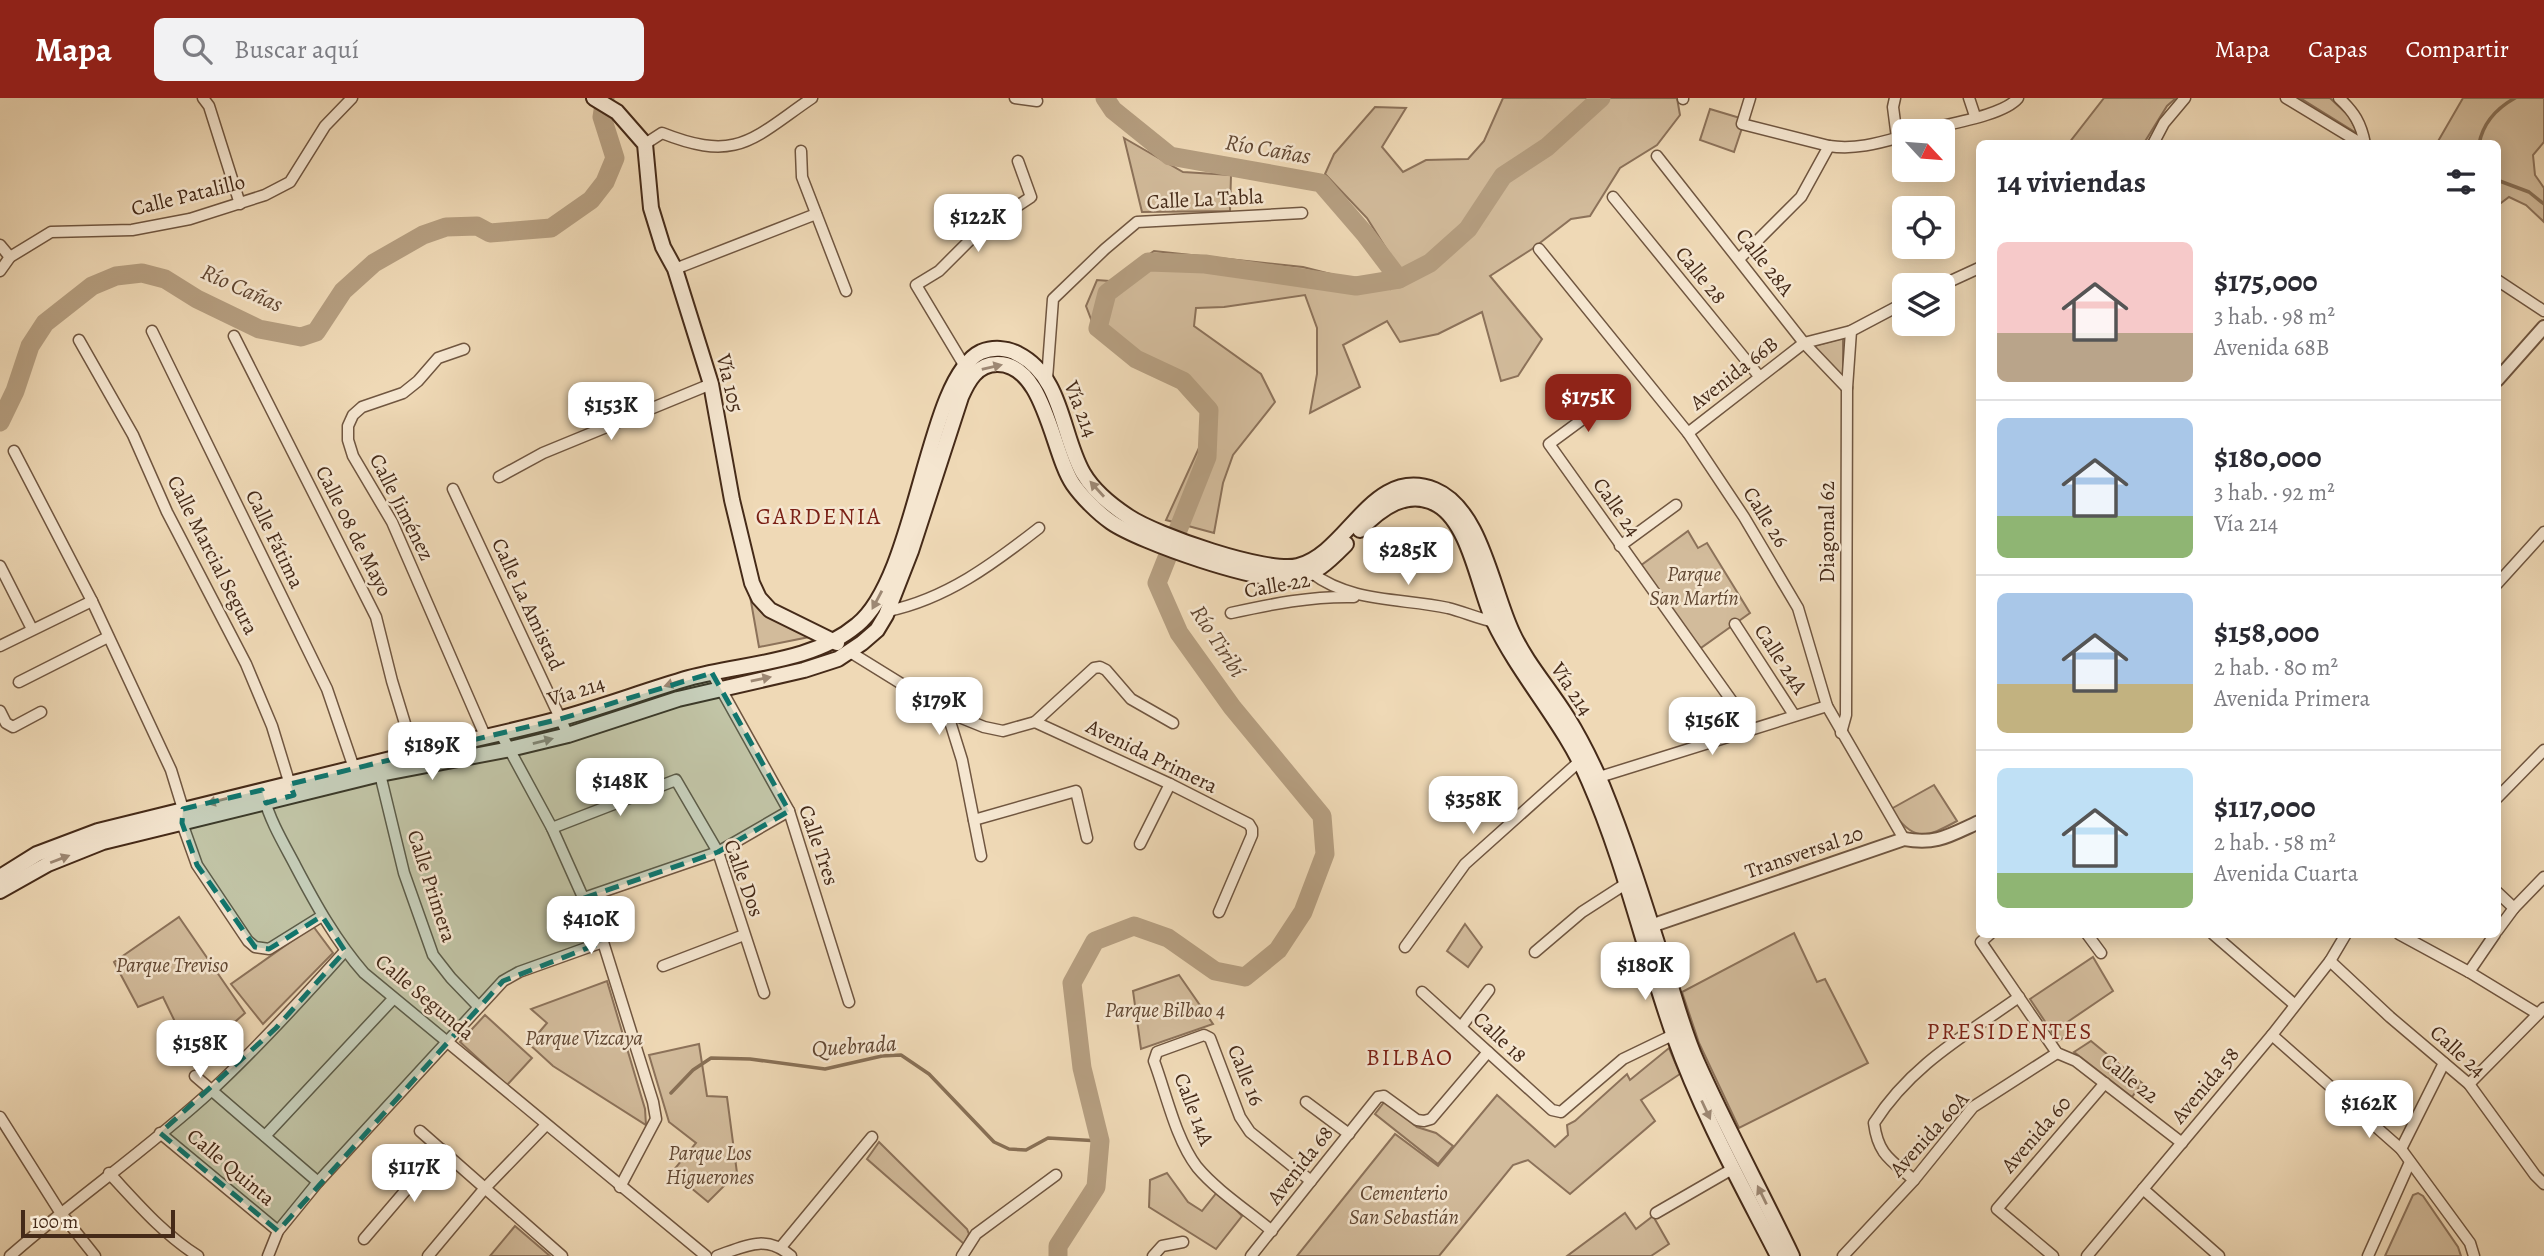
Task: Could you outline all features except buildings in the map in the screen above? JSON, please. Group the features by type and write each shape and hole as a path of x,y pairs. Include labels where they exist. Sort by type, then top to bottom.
{"main road":[{"path":"596,99 617,112 645,144"},
{"name":"Vía 105","path":"645,144 651,208 663,247 675,268 711,384 732,500 755,590 770,610 835,641 850,652"},
{"name":"Vía 214","path":"292,789 354,768 378,768 414,753 560,719 712,673 759,663 835,641 861,622 878,599 913,511 949,394 964,365 988,349 1007,349 1036,366 1047,379 1084,475 1109,502 1149,535"},
{"name":"Vía 214","path":"0,877 37,854 98,831 183,816 378,768 510,749 568,735 678,699 804,670 838,659 877,630 888,611 968,381 978,370 993,364 1007,364 1027,379 1039,397 1072,483 1110,522 1211,556 1281,579 1315,576 1366,524 1392,502 1417,498 1427,500 1445,510 1464,537 1525,675 1594,779 1627,883 1646,927"},
{"name":"Vía 214","path":"1211,556 1296,567 1329,548 1368,508 1392,490 1418,486 1432,489 1454,502 1476,536 1500,621 1569,720 1626,846 1646,927 1679,1031 1734,1168 1777,1256"},
{"name":"Vía 214","path":"0,891 48,864 103,842 183,816"},
{"name":"Vía 214","path":"1679,1031 1793,1256"}],"street":[{"path":"203,98 209,106 240,204"},
{"name":"Calle Patalillo","path":"0,271 10,257 51,232 132,230 190,219 240,204 290,182 325,126 352,98"},
{"path":"645,144 662,133 682,141 731,147 770,128 813,98"},
{"path":"1015,98 1037,101"},
{"path":"1750,98 1742,124 1842,148 1871,146 1892,140"},
{"path":"1895,98 1893,107 1896,119"},
{"path":"1969,98 1975,116"},
{"path":"1955,122 1993,113 2012,105 2018,98"},
{"path":"2155,140 2185,98"},
{"path":"2286,98 2356,140"},
{"path":"2339,98 2361,125 2363,140"},
{"path":"1739,259 1801,197 1829,146"},
{"path":"801,151 802,177 846,291"},
{"name":"Calle 28A","path":"1657,156 1804,343 1847,388"},
{"path":"964,365 916,285 939,271 978,232 1031,197 1018,161"},
{"name":"Calle 28","path":"1613,197 1759,376"},
{"name":"Calle La Tabla","path":"1047,379 1053,299 1105,248 1137,222 1302,213"},
{"path":"675,268 816,214"},
{"path":"0,245 10,257"},
{"name":"Calle 26","path":"1539,249 1688,433 1744,517 1798,608 1827,706 1904,839"},
{"path":"1955,279 1976,269"},
{"path":"2501,283 2544,311"},
{"path":"1804,343 1851,331 1892,309"},
{"name":"Calle Fátima","path":"152,331 327,689 354,768"},
{"name":"Diagonal 62","path":"1841,733 1846,715 1847,388 1851,331"},
{"path":"2501,376 2542,334"},
{"name":"Calle 08 de Mayo","path":"234,336 376,617 414,753"},
{"name":"Calle Marcial Segura","path":"79,340 133,435 167,512 246,664 272,726 292,789"},
{"name":"Avenida 66B","path":"1688,433 1804,343"},
{"name":"Calle Jiménez","path":"464,349 438,358 429,365 418,381 403,393 362,407 353,415 348,426 348,440 353,456 391,522 494,736 510,749 552,828 603,942 656,1119 620,1187"},
{"path":"499,477 542,453 711,384"},
{"name":"Calle 24","path":"1610,399 1549,444 1751,728"},
{"path":"14,451 92,601 171,769 197,865 248,941 255,947 269,949 322,916"},
{"name":"Calle La Amistad","path":"453,489 568,735"},
{"path":"1620,546 1676,505"},
{"path":"888,611 932,598 976,575 1039,528"},
{"path":"2501,580 2544,532"},
{"path":"0,566 32,629"},
{"path":"1308,598 1315,576"},
{"name":"Calle 22","path":"1315,576 1332,587 1372,597 1447,608 1500,621"},
{"name":"Calle 22","path":"1231,613 1308,598 1372,597"},
{"path":"0,646 92,601"},
{"name":"Calle 24A","path":"1735,624 1794,715"},
{"path":"19,682 108,636"},
{"path":"850,652 947,712 984,727 1003,731 1035,722 1094,668 1100,667 1106,670 1137,704 1173,723"},
{"name":"Calle Tres","path":"712,673 789,811 849,1002"},
{"path":"1594,779 1827,706"},
{"path":"0,711 6,723 13,727 41,712"},
{"path":"947,712 962,760 981,856"},
{"name":"Avenida Primera","path":"1035,722 1249,824 1252,835 1219,912"},
{"path":"2501,794 2544,751"},
{"path":"1405,947 1465,864 1580,761"},
{"name":"Calle Primera","path":"378,768 404,873 433,955 478,1006"},
{"name":"Calle Dos","path":"552,828 676,780 718,852 764,993"},
{"path":"1140,844 1170,785"},
{"path":"974,820 1076,791 1087,838"},
{"name":"Calle Segunda","path":"264,797 272,822 322,916 345,951 364,973 706,1256"},
{"path":"584,898 718,852 789,811"},
{"name":"Transversal 20","path":"1646,927 1904,839 1937,841 1976,823"},
{"path":"2501,926 2514,908 2544,877"},
{"path":"1535,952 1581,912 1627,883"},
{"path":"2501,896 2514,908"},
{"path":"663,966 744,935"},
{"name":"Calle 22","path":"1985,938 2018,997 2057,1053 2076,1060 2182,1143"},
{"path":"2090,938 2101,953"},
{"path":"2218,938 2295,1005"},
{"name":"Avenida 58","path":"2087,1256 2272,1035 2330,961 2344,938"},
{"path":"2406,938 2541,1011 2469,1084"},
{"path":"2469,972 2493,938"},
{"path":"268,1256 278,1231 318,1182 449,1043 478,1006 503,981 519,972 603,942"},
{"path":"10,1256 60,1212 211,1091 276,1028 345,951"},
{"name":"Calle 24","path":"2330,961 2469,1084 2544,1184"},
{"path":"1461,1027 1489,990"},
{"name":"Calle 18","path":"1422,992 1552,1110 1561,1112 1623,1059 1679,1031"},
{"path":"1914,1180 1887,1157 1877,1143 1874,1123 1889,1099 1932,1058 2018,997"},
{"path":"265,1136 393,999"},
{"name":"Calle 14A","path":"1210,1038 1204,1035 1157,1052 1154,1060 1192,1159 1208,1178 1272,1231"},
{"path":"2272,1035 2402,1149 2470,1242 2474,1256"},
{"name":"Calle 16","path":"1210,1038 1240,1117 1250,1132 1311,1181"},
{"name":"Avenida 68","path":"1251,1256 1378,1097 1384,1096 1424,1122 1431,1119 1488,1052"},
{"name":"Avenida 60A","path":"1843,1256 1914,1180 1973,1107 2057,1053"},
{"path":"2402,1149 2444,1063"},
{"path":"195,1076 318,1182"},
{"name":"Avenida 60","path":"2053,1256 1997,1209 2105,1083"},
{"path":"1306,1102 1349,1134"},
{"path":"0,1117 60,1212 95,1256"},
{"path":"428,1256 485,1188 545,1125"},
{"path":"420,1131 562,1256"},
{"name":"Calle Quinta","path":"160,1133 278,1231"},
{"path":"781,1247 872,1137"},
{"path":"364,1239 441,1149"},
{"path":"2368,1256 2410,1161"},
{"path":"1656,1213 1734,1168"},
{"path":"109,1173 152,1219 179,1244 198,1256"},
{"path":"962,1256 976,1234 1056,1175"},
{"path":"2143,1189 2219,1256"},
{"path":"1153,1256 1162,1246 1183,1241"},
{"path":"717,1256 768,1243 781,1247 792,1256"}],"highlighted area":[{"path":"712,673 789,811 718,852 584,898 603,942 503,981 278,1231 160,1133 276,1028 345,951 322,916 269,949 255,947 197,865 182,823 183,809 262,790 266,803 294,795 290,784 560,719"}],"green space":[{"path":"1503,98 1677,98 1680,115 1657,145 1620,168 1590,216 1571,219 1490,276 1542,339 1518,376 1501,381 1482,312 1438,334 1400,342 1387,321 1343,345 1360,387 1310,413 1317,374 1317,328 1305,295 1224,307 1196,308 1194,326 1261,374 1275,402 1233,455 1223,483 1214,533 1166,520 1215,413 1178,384 1119,351 1094,327 1086,306 1097,280 1110,281 1154,251 1303,267 1390,289 1389,253 1367,218 1325,174 1334,154 1375,107 1406,108 1382,147 1403,172 1426,160 1468,159 1484,141"},
{"path":"2104,98 2176,98 2167,106 2146,140 2071,140"},
{"path":"2300,98 2330,98 2349,116 2358,134"},
{"path":"2463,98 2544,98 2544,142 2533,155 2535,175 2544,188 2544,222 2526,205 2509,197 2501,203 2501,140 2439,140"},
{"path":"1710,109 1740,118 1738,127 1742,128 1734,152 1700,140"},
{"path":"1124,138 1183,172 1231,175 1230,211 1142,212"},
{"path":"1843,338 1843,378 1814,346"},
{"name":"Parque San Martín","path":"1688,531 1698,548 1707,543 1750,613 1698,650 1640,566"},
{"path":"750,596 765,613 814,636 759,647"},
{"path":"1934,785 1957,821 1928,834 1913,832 1906,828 1891,809"},
{"name":"Parque Treviso","path":"179,917 245,1013 193,1059 163,997 138,1007 114,962"},
{"path":"1465,924 1482,947 1468,967 1447,951"},
{"path":"313,926 333,953 263,1024 231,984"},
{"path":"1794,933 1817,982 1825,979 1868,1063 1739,1128 1699,1043 1682,992"},
{"path":"2093,957 2113,991 2066,1023 2071,1034 2058,1041 2030,999"},
{"name":"Parque Bilbao 4","path":"1179,975 1213,1024 1141,1049 1133,991"},
{"name":"Parque Vizcaya","path":"607,981 645,1109 646,1125 553,1066 529,1044 547,1023 531,1009"},
{"path":"485,1015 532,1058 507,1085 460,1042"},
{"path":"2091,1041 2142,1083 2132,1097 2074,1052"},
{"name":"Parque Los Higuerones","path":"699,1044 707,1096 727,1097 737,1173 708,1202 672,1172 696,1143 669,1122 649,1055"},
{"name":"Cementerio San Sebastián","path":"1669,1048 1680,1074 1641,1100 1655,1121 1570,1194 1528,1160 1513,1165 1439,1256 1297,1256 1395,1134 1438,1166 1497,1095 1555,1147 1568,1135 1567,1125 1575,1121 1627,1074 1630,1080"},
{"path":"1385,1101 1417,1127 1436,1133 1453,1146 1438,1164 1375,1114"},
{"path":"879,1142 967,1229 969,1234 964,1244 867,1159"},
{"path":"1167,1173 1188,1202 1202,1211 1218,1191 1242,1216 1216,1249 1149,1207 1150,1180"},
{"path":"2418,1193 2423,1196 2458,1247 2461,1256 2385,1256 2413,1195"},
{"path":"1625,1213 1636,1229 1653,1216 1669,1244 1651,1256 1567,1256"},
{"path":"515,1226 550,1256 490,1256"}],"waterway":[{"name":"Río Cañas","path":"0,422 15,391 30,346 45,323 92,286 116,276 142,273 165,279 197,299 259,329 301,337 316,332 343,291 374,263 423,235 446,227 477,226 490,233 551,228 591,200 605,182 615,158 602,117 605,98"},
{"name":"Río Cañas","path":"1105,98 1113,110 1170,156 1321,183 1399,279"},
{"name":"Río Tiribí","path":"1058,1256 1058,1246 1096,1187 1100,1141 1082,1068 1072,983 1095,941 1134,926 1168,938 1215,971 1245,977 1278,950 1303,912 1325,854 1322,816 1232,707 1179,633 1157,583 1207,457 1209,410 1183,381 1136,359 1098,328 1107,293 1148,262 1205,264 1356,286 1399,279 1430,263 1468,229 1503,176 1547,147 1601,98"},
{"path":"2480,140 2492,117 2502,106 2515,98"},
{"name":"Quebrada","path":"2501,182 2529,192 2544,204"},
{"name":"Quebrada","path":"671,1093 693,1070 711,1058 750,1059 825,1069 882,1056 901,1055 929,1074 994,1142 1009,1149 1026,1150 1048,1138 1100,1141"}],"district":[{"name":"GARDENIA","path":"819,516"},
{"name":"PRESIDENTES","path":"2010,1031"},
{"name":"BILBAO","path":"1410,1057"}]}
